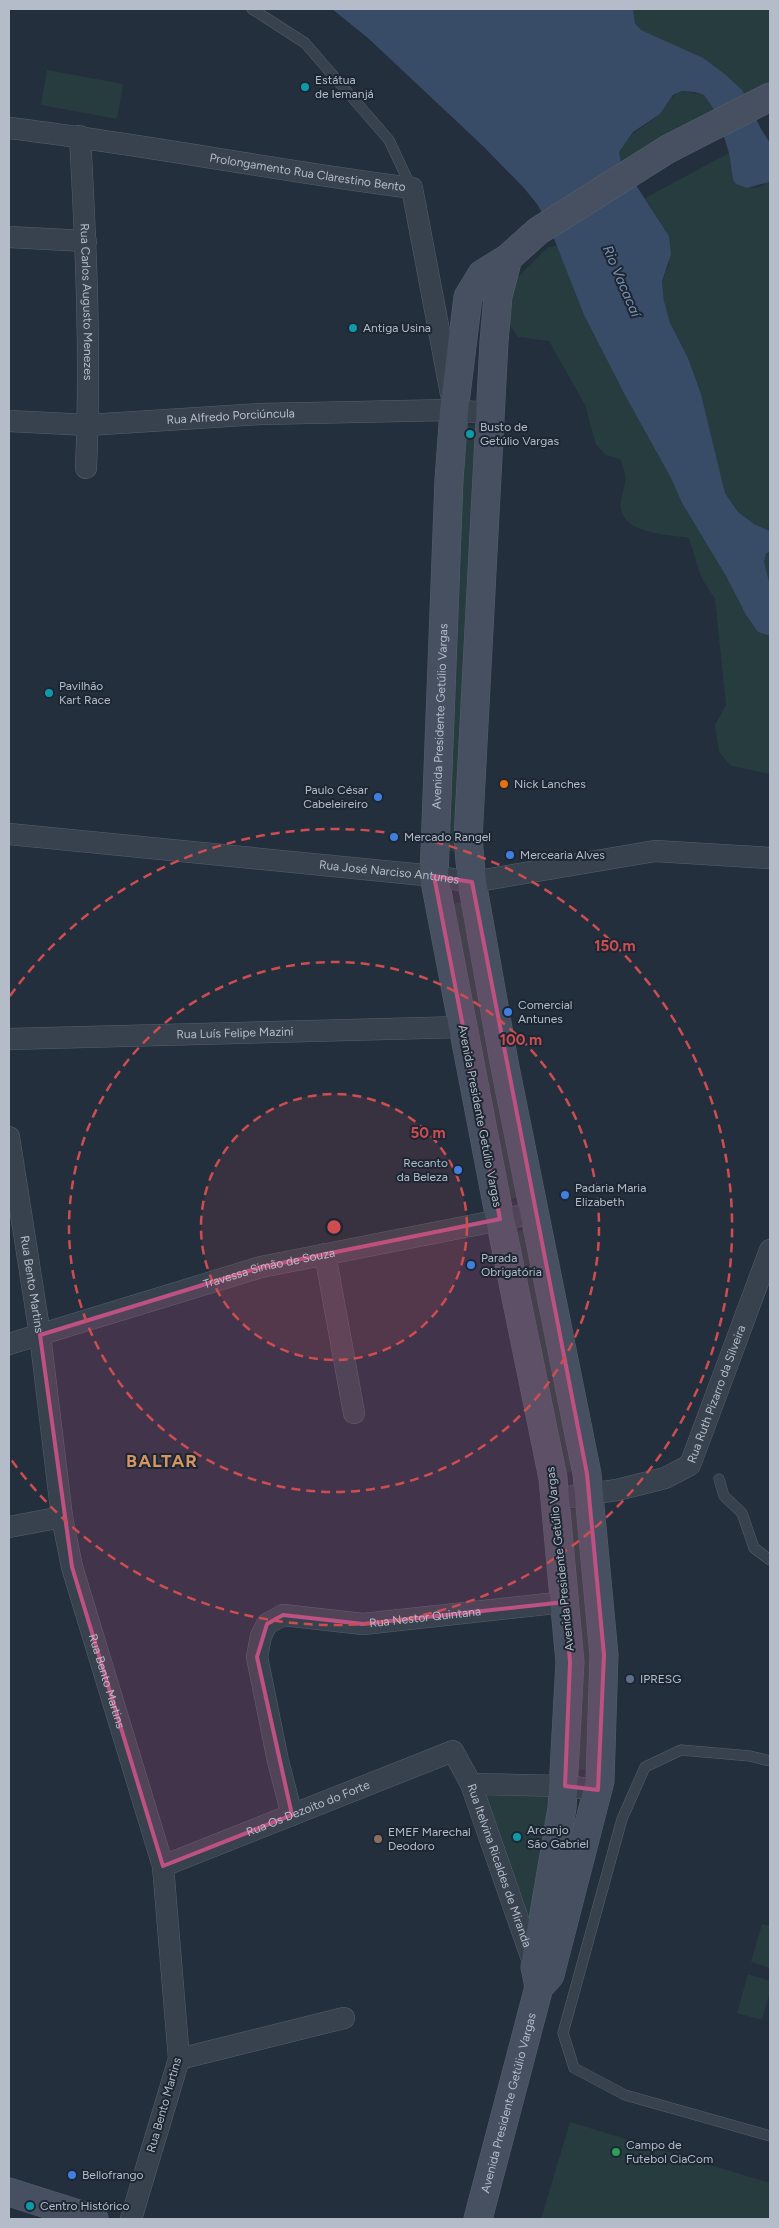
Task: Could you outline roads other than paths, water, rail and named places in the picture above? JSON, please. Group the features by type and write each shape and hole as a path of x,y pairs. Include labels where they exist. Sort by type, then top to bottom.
{"main road":[{"name":"Avenida Presidente Getúlio Vargas","path":"541,1976 565,1786 570,1662 553,1478 462,1027 434,876 449,480 454,411 468,297 482,274 508,258 538,231 668,149 770,97"},
{"name":"Avenida Presidente Getúlio Vargas","path":"478,2219 541,1976 598,1790 603,1734 604,1655 587,1474 472,882 468,839 490,413 498,296 508,258"},
{"path":"9,2192 94,2219"}],"street":[{"name":"Prolongamento Rua Clarestino Bento","path":"9,128 80,136 269,168 412,188 454,411"},
{"name":"Rua Carlos Augusto Menezes","path":"80,136 86,242 88,425 86,468"},
{"path":"9,237 86,242"},
{"name":"Rua Alfredo Porciúncula","path":"9,421 88,425 261,414 454,411 490,413"},
{"name":"Rua José Narciso Antunes","path":"9,834 434,876 472,882 655,852 770,858"},
{"name":"Rua Luís Felipe Mazini","path":"9,1039 462,1027"},
{"name":"Rua Bento Martins","path":"9,1137 40,1335 62,1517 72,1568 162,1866 179,2058 131,2219"},
{"name":"Travessa Simão de Souza","path":"9,1344 261,1267 535,1213"},
{"name":"Rua Ruth Pizarro da Silveira","path":"555,1498 589,1494 665,1478 690,1465 770,1250"},
{"path":"325,1254 354,1413"},
{"path":"9,1527 62,1517"},
{"name":"Rua Nestor Quintana","path":"292,1815 276,1752 257,1657 261,1636 267,1624 283,1615 364,1624 565,1602"},
{"name":"Rua Os Dezoito do Forte","path":"162,1866 453,1751"},
{"name":"Rua Itelvina Ricaldes de Miranda","path":"453,1751 470,1784 541,1976"},
{"path":"470,1784 565,1786 598,1790"},
{"path":"179,2058 344,2018"}],"lane":[{"path":"252,9 305,43 388,140 412,188"},
{"path":"719,1479 724,1496 742,1513 754,1548 770,1560"},
{"path":"770,1761 750,1756 681,1750 645,1767 622,1819 562,2033 574,2068 625,2095 770,2136"}],"water":[{"name":"Rio Vacacaí","path":"332,9 633,9 635,23 641,30 703,58 742,90 770,143 769,182 747,188 736,184 733,180 729,153 717,114 704,95 695,92 682,91 673,95 660,114 633,132 619,152 621,162 669,236 671,254 662,281 664,301 670,323 688,358 701,394 725,493 738,512 754,524 770,531 770,551 766,554 764,562 770,586 770,636 758,632 746,615 726,576 682,503 671,478 626,397 584,315 547,221 537,204 484,147 368,38"}],"place":[{"name":"Estátua de Iemanjá","path":"305,87"},
{"name":"Antiga Usina","path":"353,328"},
{"name":"Busto de Getúlio Vargas","path":"470,434"},
{"name":"Pavilhão Kart Race","path":"49,693"},
{"name":"Nick Lanches","path":"504,784"},
{"name":"Paulo César Cabeleireiro","path":"378,797"},
{"name":"Mercado Rangel","path":"394,837"},
{"name":"Mercearia Alves","path":"510,855"},
{"name":"Comercial Antunes","path":"508,1012"},
{"name":"Recanto da Beleza","path":"458,1170"},
{"name":"Padaria Maria Elizabeth","path":"565,1195"},
{"name":"Parada Obrigatória","path":"471,1265"},
{"name":"IPRESG","path":"630,1679"},
{"name":"Arcanjo São Gabriel","path":"517,1837"},
{"name":"EMEF Marechal Deodoro","path":"378,1839"},
{"name":"Campo de Futebol CiaCom","path":"616,2152"},
{"name":"Bellofrango","path":"72,2175"},
{"name":"Centro Histórico","path":"30,2206"}],"district":[{"name":"BALTAR","path":"162,1461"}]}
